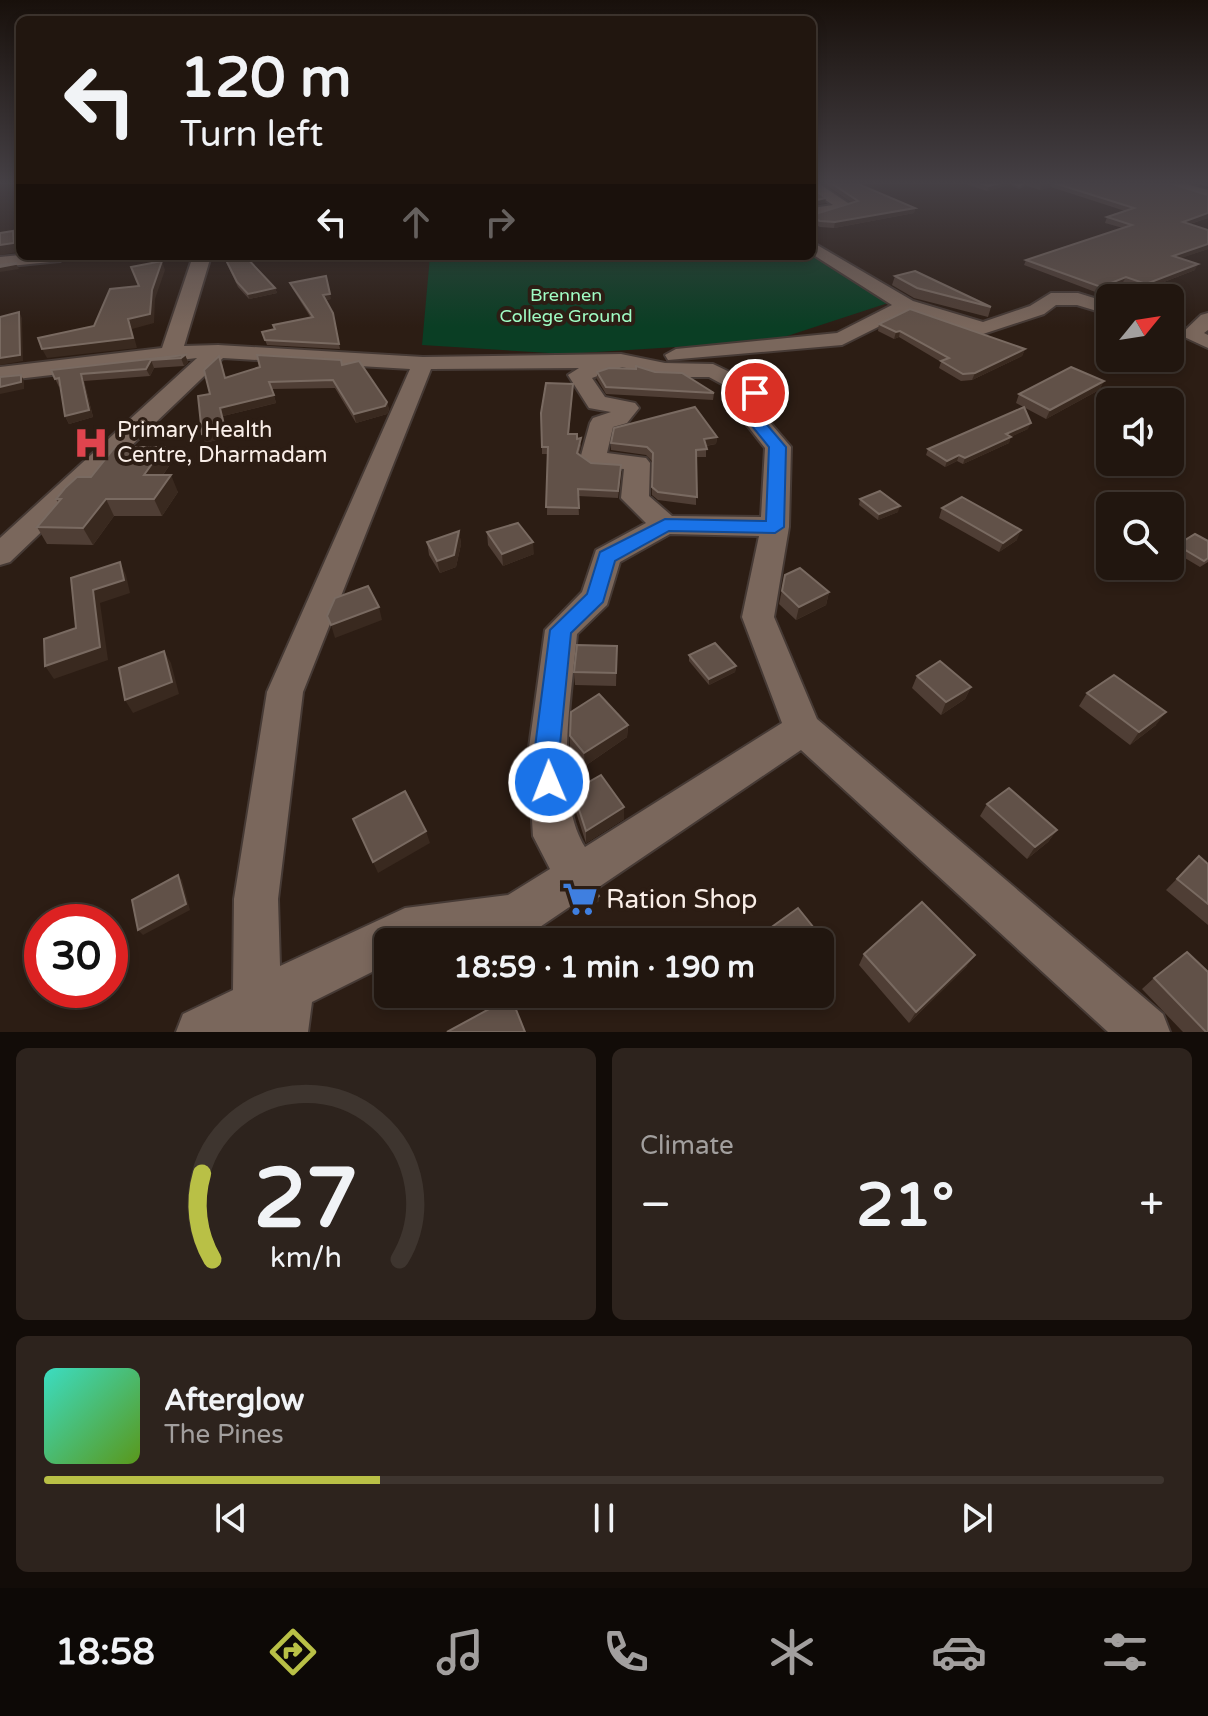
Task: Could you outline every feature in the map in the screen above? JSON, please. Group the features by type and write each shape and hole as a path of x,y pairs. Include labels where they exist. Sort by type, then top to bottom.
{"street":[{"path":"816,249 906,305 983,328 1037,310 1051,299 1078,299 1096,305"},
{"path":"0,262 20,260"},
{"path":"171,353 201,260"},
{"path":"0,374 171,353 218,351 423,363 621,360 842,339 906,305"},
{"path":"1189,335 1208,319"},
{"path":"0,555 165,397 218,351"},
{"path":"665,525 635,498 637,463 593,459 602,423 619,418 627,408 597,403 579,375 621,360 665,370 713,371 755,393 755,420 778,447 775,527 758,617 803,729 1145,1032"},
{"path":"277,1007 256,899 285,692 423,363"},
{"path":"578,876 554,836 547,755 561,630 596,597 607,557 665,525 775,527"},
{"path":"201,1032 277,1007 405,931 515,917 803,729"}],"green space":[{"name":"Brennen College Ground","path":"816,255 888,303 772,341 565,354 422,345 430,260 816,260"}],"building":[{"path":"13,231 14,243 0,245 0,233"},
{"path":"1113,231 1208,231 1208,244 1173,256 1198,264 1146,284 1126,277 1096,285 1026,260"},
{"path":"226,260 249,260 275,288 248,294 237,282"},
{"path":"162,261 152,290 150,314 128,319 133,338 42,349 38,338 94,326 110,289 139,286 131,267"},
{"path":"915,271 991,307 917,288 895,276"},
{"path":"326,276 330,294 323,295 333,313 339,344 265,340 262,332 275,329 273,325 313,317 290,283"},
{"path":"910,309 1025,349 975,373 963,374 941,361 949,358 900,331 879,324"},
{"path":"19,312 20,355 0,358 0,317"},
{"path":"185,355 151,360 146,369 81,374 89,410 65,416 59,378 55,379 51,370"},
{"path":"257,355 341,360 342,365 359,361 387,402 385,406 354,414 333,380 269,382 274,395 220,408 225,429 202,434 198,396 210,394 204,370 219,356 225,378 260,367"},
{"path":"636,366 655,372 682,373 714,393 606,387 597,372 609,368 636,369"},
{"path":"1071,367 1104,381 1050,410 1019,394"},
{"path":"21,375 21,382 0,387 0,377"},
{"path":"546,383 573,384 568,434 577,434 577,439 581,438 577,453 591,463 621,465 618,491 578,489 579,508 546,507 548,447 542,447 541,413"},
{"path":"695,407 717,437 704,439 707,449 696,450 697,497 658,492 652,487 653,453 647,447 611,443 614,428"},
{"path":"1024,407 1031,423 1006,434 1011,437 965,458 959,455 947,461 928,449"},
{"path":"115,447 164,447 144,475 171,475 154,499 106,499 83,528 37,527 61,499 56,499 65,488 77,477 91,477"},
{"path":"880,491 900,506 879,514 860,499"},
{"path":"962,497 1021,530 1003,543 942,508"},
{"path":"518,523 533,542 502,554 487,532"},
{"path":"459,531 454,555 437,561 427,542"},
{"path":"1195,534 1208,541 1208,558 1204,561 1184,549 1184,541"},
{"path":"120,562 124,580 93,590 100,647 45,666 44,639 76,628 71,578"},
{"path":"800,568 829,592 799,607 782,591 785,575"},
{"path":"368,586 379,607 331,625 327,616 335,598"},
{"path":"715,643 736,666 709,679 689,655"},
{"path":"577,645 617,646 616,673 574,672"},
{"path":"164,651 172,682 125,700 119,668"},
{"path":"940,661 971,687 946,702 917,676"},
{"path":"1114,675 1166,712 1139,732 1087,693"},
{"path":"599,694 628,725 584,753 570,736 571,712"},
{"path":"601,775 624,807 586,831 573,791"},
{"path":"1009,788 1057,830 1035,847 987,804"},
{"path":"405,791 426,831 373,862 353,819"},
{"path":"1199,856 1208,864 1208,904 1177,879"},
{"path":"178,875 186,904 138,930 132,900"},
{"path":"594,888 599,896 575,912 570,905"},
{"path":"922,902 975,955 916,1012 864,954"},
{"path":"798,908 814,928 770,928"},
{"path":"1187,952 1208,972 1208,1032 1154,978"},
{"path":"491,1008 515,1008 525,1032 447,1032"}],"place":[{"name":"Primary Health Centre, Dharmadam","path":"91,443"},
{"name":"Ration Shop","path":"580,899"}],"route":[{"path":"549,782 547,755 561,630 596,597 607,557 665,525 775,527 778,447 755,420 755,393"}]}
